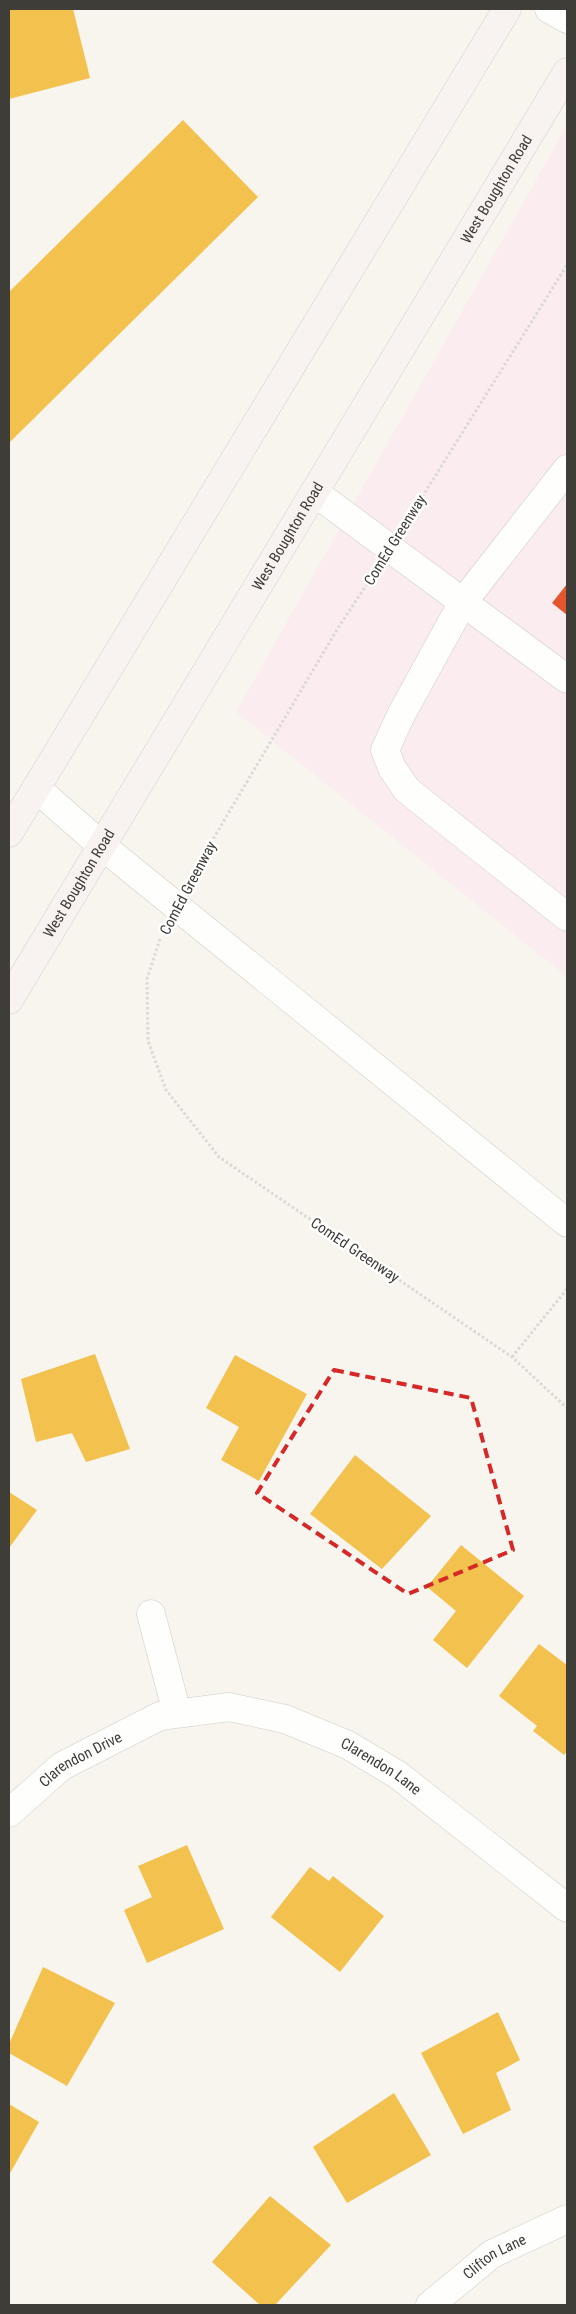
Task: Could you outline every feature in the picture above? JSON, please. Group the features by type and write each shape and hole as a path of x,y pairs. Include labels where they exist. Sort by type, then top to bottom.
{"main road":[{"path":"9,833 507,9"},
{"name":"West Boughton Road","path":"9,1000 567,72"}],"street":[{"path":"549,9 567,19"},
{"path":"567,469 463,602 384,750 392,768 407,790 567,917"},
{"path":"314,492 567,679"},
{"path":"36,788 101,845 567,1223"},
{"path":"151,1614 169,1715"},
{"name":"Clarendon Lane","path":"169,1715 230,1708 285,1719 348,1745 398,1775 567,1908"},
{"name":"Clarendon Drive","path":"9,1813 62,1766 169,1715"},
{"name":"Clifton Lane","path":"430,2305 492,2254 567,2219"}],"path":[{"name":"ComEd Greenway","path":"567,265 338,628 175,904 158,942 147,979 148,1041 166,1090 219,1157 512,1357 567,1408"},
{"path":"512,1357 567,1290"}],"highlighted area":[{"path":"334,1370 471,1398 513,1550 408,1594 257,1493"}],"shaded area":[{"path":"567,125 567,977 236,712"}],"building: Homes":[{"path":"9,9 73,9 90,78 9,99"},
{"path":"183,120 258,197 9,443 9,292"},
{"path":"95,1354 130,1449 86,1462 72,1433 36,1442 21,1379"},
{"path":"235,1355 307,1394 259,1481 221,1460 239,1427 206,1408"},
{"path":"355,1455 431,1516 382,1569 310,1514"},
{"path":"9,1492 37,1510 9,1548"},
{"path":"461,1545 524,1596 467,1668 433,1640 456,1611 427,1587"},
{"path":"539,1644 567,1665 567,1751 564,1755 533,1731 537,1726 499,1696"},
{"path":"187,1845 224,1929 147,1963 124,1910 152,1897 138,1866"},
{"path":"310,1867 329,1881 333,1876 384,1916 340,1972 271,1917"},
{"path":"43,1967 115,2003 67,2086 9,2053 9,2044"},
{"path":"498,2012 520,2060 496,2073 511,2110 463,2134 421,2053"},
{"path":"394,2093 431,2155 347,2203 313,2147"},
{"path":"9,2104 39,2122 9,2175"},
{"path":"270,2196 331,2245 275,2305 260,2305 212,2262"}],"building: Shops":[{"path":"567,584 567,615 552,603"}]}
